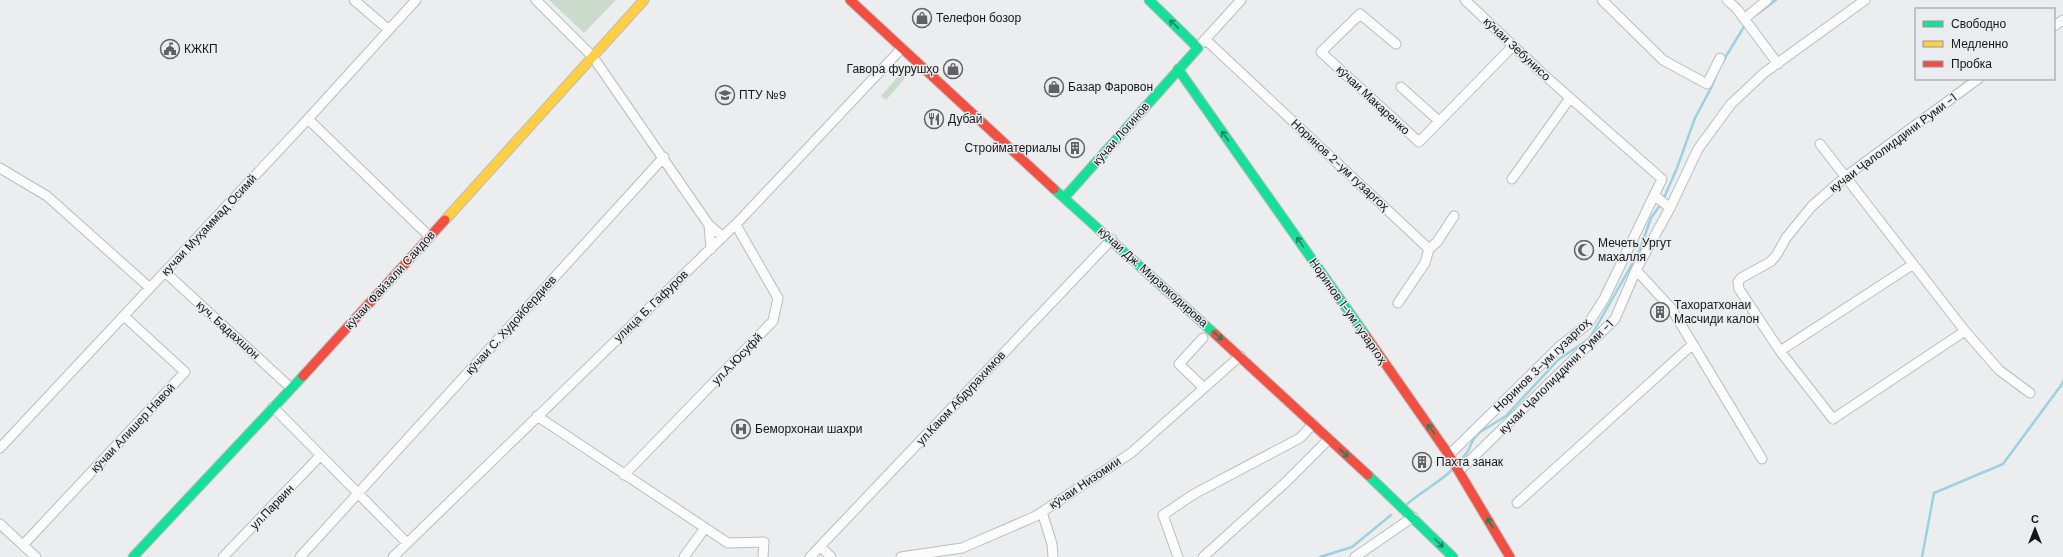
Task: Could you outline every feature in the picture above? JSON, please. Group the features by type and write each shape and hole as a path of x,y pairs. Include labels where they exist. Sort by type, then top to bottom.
{"street":[{"path":"354,0 389,30"},
{"name":"кучаи Муҳаммад Осимй","path":"0,448 308,119 416,0"},
{"path":"536,0 594,57 664,157 709,225 723,237"},
{"name":"кӯчаи Файзали Саидов","path":"134,557 291,388 594,57 644,0"},
{"name":"кӯчаи Дж. Мирзокодирова","path":"850,0 1064,198 1112,239 1240,356 1413,517 1453,557"},
{"path":"1149,0 1198,48"},
{"path":"1178,70 1241,0"},
{"name":"кӯчаи Зебунисо","path":"1465,0 1570,98 1662,179"},
{"path":"1602,0 1663,60 1707,84 1720,58"},
{"path":"1727,0 1744,19 1778,64"},
{"path":"1744,19 1767,0"},
{"name":"кучаи Ҷалолиддини Руми -1","path":"1458,470 1615,319 1636,270 1670,208 1698,149 1730,104 1764,73 1865,0"},
{"name":"кӯчаи Макаренко","path":"1396,44 1360,14 1321,52 1419,142 1513,46"},
{"name":"Норинов 2-ум гузаргоҳ","path":"1205,39 1429,249"},
{"name":"улица Б. Гафуров","path":"393,557 736,225 780,180 902,48"},
{"name":"кӯчаи Логинов","path":"1064,198 1178,70"},
{"name":"Норинов 1-ум гузаргоҳ","path":"1178,70 1451,458 1510,557"},
{"name":"кучаи Ҷалолиддини Руми -1","path":"1965,331 1833,419 1780,352 1739,289 1738,282 1741,278 1770,262 1776,256 1786,238 1812,206 1845,177 1977,80"},
{"path":"1401,87 1439,121"},
{"path":"1512,179 1570,98"},
{"path":"308,119 430,236"},
{"path":"1820,144 1912,265 1965,331 1999,370 2030,393"},
{"name":"кӯчаи С. Худойбердиев","path":"300,557 664,157"},
{"path":"0,168 47,196 150,288"},
{"name":"Норинов 3-ум гузаргоҳ","path":"1451,458 1560,345 1588,324 1604,299 1662,179"},
{"path":"1654,195 1670,208"},
{"path":"1398,303 1425,263 1429,249 1437,242 1454,216"},
{"path":"709,225 711,249"},
{"name":"ул.А.Юсуфй","path":"624,475 773,321 778,298 736,225"},
{"name":"ул.Каюм Абдурахимов","path":"810,557 1112,239"},
{"path":"1780,352 1912,265"},
{"path":"1636,270 1671,308 1762,459"},
{"name":"куч. Бадахшон","path":"165,272 291,388"},
{"name":"кӯчаи Алишер Навоӣ","path":"23,545 185,372 124,316"},
{"path":"1202,338 1179,364 1204,388"},
{"path":"1517,503 1693,344"},
{"name":"кӯчаи Низомии","path":"901,557 962,548 1042,512 1131,452 1240,356"},
{"path":"273,407 408,543"},
{"path":"537,416 728,543 764,542 763,557"},
{"path":"1178,557 1163,515 1194,494 1300,438 1313,424"},
{"path":"1203,557 1285,483 1329,439"},
{"name":"ул.Парвин","path":"223,557 320,456"},
{"path":"1042,512 1052,544 1053,557"},
{"path":"1355,557 1413,517"},
{"path":"0,524 36,557"},
{"path":"684,557 705,528"},
{"path":"821,546 831,557"}],"green space":[{"path":"549,0 616,0 584,33"},
{"path":"900,74 906,75 903,81 886,100 881,96"}],"waterway":[{"path":"1756,15 1776,0"},
{"path":"1722,63 1745,25"},
{"path":"1663,200 1677,168 1695,118 1716,76"},
{"path":"1458,464 1468,451 1474,438 1480,432 1506,416 1558,360 1590,338 1639,252 1651,218 1661,204"},
{"path":"1922,557 1934,493 2003,464 2063,381"},
{"path":"1405,506 1442,479 1453,469"},
{"path":"1320,557 1352,547 1391,515"}],"traffic: fast":[{"path":"1064,198 1198,48 1149,0"},
{"path":"1178,69 1366,336"},
{"path":"1054,189 1215,334"},
{"path":"133,557 303,376"},
{"path":"1368,475 1453,557"}],"traffic: slow":[{"path":"445,220 644,0"}],"traffic: jam":[{"path":"850,0 1054,189"},
{"path":"303,376 445,220"},
{"path":"1215,334 1368,475"},
{"path":"1366,336 1449,455 1510,557"}],"place":[{"name":"Телефон бозор","path":"922,18"},
{"name":"КЖКП","path":"170,49"},
{"name":"Гавора фурушҳо","path":"953,69"},
{"name":"Базар Фаровон","path":"1054,87"},
{"name":"ПТУ №9","path":"725,95"},
{"name":"Дубай","path":"934,119"},
{"name":"Стройматериалы","path":"1075,148"},
{"name":"Мечеть Ургут махалля","path":"1584,250"},
{"name":"Тахоратхонаи Масчиди калон","path":"1660,312"},
{"name":"Беморхонаи шахри","path":"741,429"},
{"name":"Пахта занак","path":"1422,462"}]}
